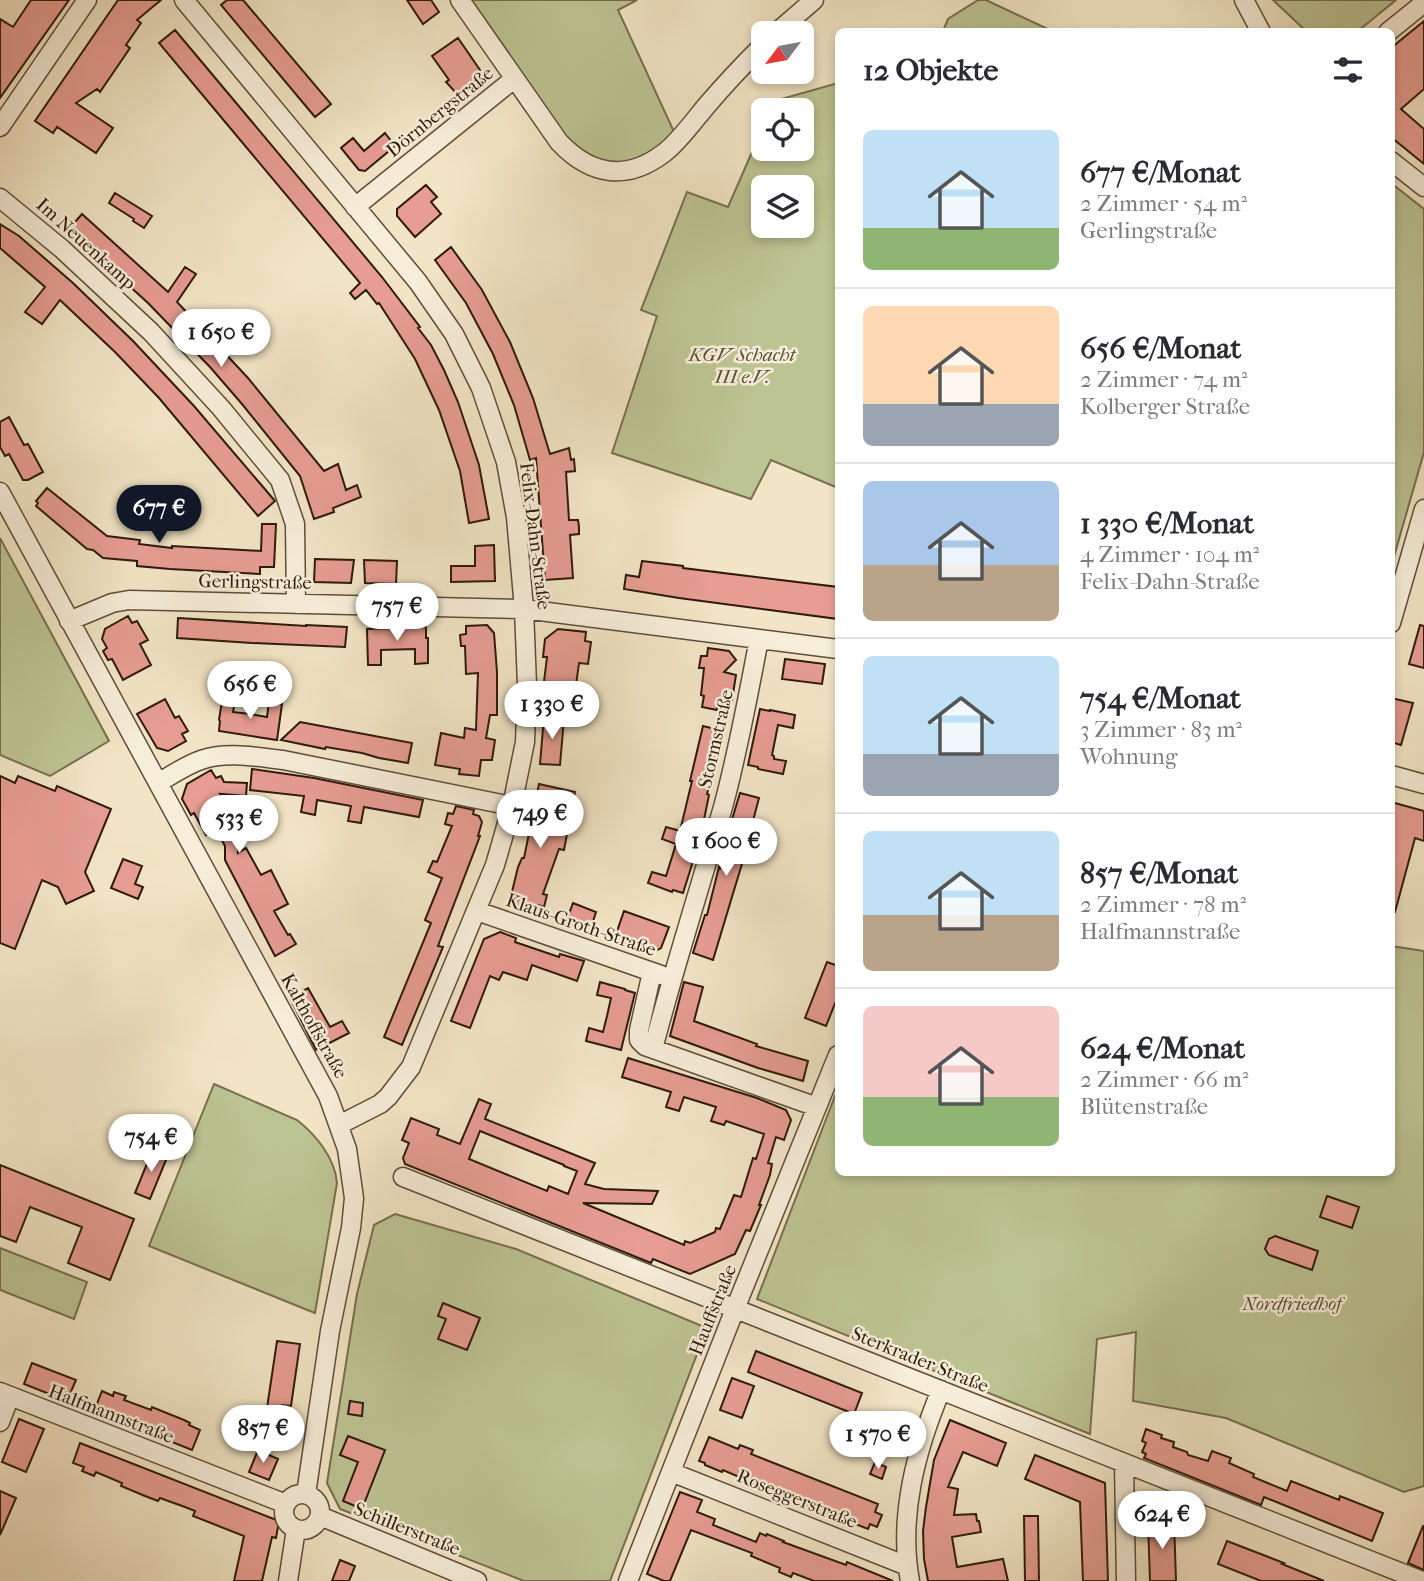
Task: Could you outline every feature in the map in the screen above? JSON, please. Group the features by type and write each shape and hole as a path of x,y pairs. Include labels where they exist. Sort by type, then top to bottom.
{"street":[{"path":"0,127 87,0"},
{"name":"Felix-Dahn-Straße","path":"184,0 418,282 454,334 481,388 506,462 516,517 524,609 527,685 525,742 512,806 495,865 411,1067 380,1104 339,1125"},
{"path":"460,0 514,79"},
{"path":"790,21 814,0"},
{"path":"1244,0 1259,28"},
{"path":"1393,28 1424,3"},
{"name":"Dörnbergstraße","path":"355,208 514,79 545,124 572,155 591,167 622,171 650,163 667,152 751,57"},
{"path":"1395,164 1424,187"},
{"name":"Im Neuenkamp","path":"0,198 62,249 151,331 221,408 280,481 295,524 296,604"},
{"path":"0,492 69,621"},
{"path":"1395,609 1424,509"},
{"name":"Gerlingstraße","path":"69,621 112,603 129,600 524,609 835,649"},
{"name":"Kalthoffstraße","path":"69,621 328,1096 347,1149 352,1179 351,1228 330,1331 306,1494"},
{"name":"Stormstraße","path":"653,1049 723,805 759,639"},
{"path":"158,783 200,760 246,756 283,760 512,806"},
{"path":"1395,776 1424,784"},
{"name":"Klaus-Groth-Straße","path":"477,911 671,979"},
{"path":"652,972 639,1030 639,1040 645,1046 817,1107"},
{"name":"Hauffstraße","path":"628,1581 835,1062"},
{"name":"Sterkrader Straße","path":"403,1177 1422,1581"},
{"path":"909,1573 906,1514 915,1465 928,1420 941,1390"},
{"path":"0,1422 5,1394"},
{"name":"Halfmannstraße","path":"5,1394 286,1504"},
{"path":"1124,1463 1126,1581"},
{"name":"Roseggerstraße","path":"671,1472 909,1573"},
{"path":"306,1494 316,1500 320,1516 314,1527 308,1530 296,1529 287,1522 284,1510 294,1496 306,1494"},
{"name":"Schillerstraße","path":"320,1516 477,1581"},
{"path":"288,1581 296,1529"}],"green space":[{"path":"466,0 637,0 618,10 675,134 664,146 632,162 606,163 582,155 551,120"},
{"path":"978,0 986,0 1046,28 944,28 948,19"},
{"path":"1273,0 1396,0 1362,28 1303,28"},
{"name":"KGV Schacht III e.V.","path":"835,84 835,487 771,460 751,499 612,453 657,316 641,310 687,192 728,207 751,154 751,161 814,161 814,98 785,98"},
{"path":"1395,186 1424,209 1424,452 1395,553"},
{"path":"0,538 109,741 50,776 0,755"},
{"name":"Nordfriedhof","path":"1395,947 1424,951 1424,1486 1404,1492 1226,1418 1133,1401 1136,1332 1097,1339 1090,1434 757,1299 835,1096 835,1176 1395,1176"},
{"path":"214,1084 297,1120 317,1140 333,1165 337,1183 315,1313 149,1246"},
{"path":"395,1214 516,1249 707,1328 610,1581 524,1581 340,1509 327,1483 357,1294 374,1225"},
{"path":"0,1248 87,1282 74,1319 0,1290"}],"building":[{"path":"31,0 69,0 0,98 0,19 13,27"},
{"path":"118,0 161,0 137,20 141,23 126,45 130,48 100,92 97,89 76,103 113,128 96,153 57,127 53,133 35,121"},
{"path":"227,0 243,0 331,104 315,117 221,5"},
{"path":"407,0 431,0 439,12 423,24"},
{"path":"1424,21 1424,89 1401,109 1424,129 1424,164 1395,140 1395,45"},
{"path":"175,30 382,277 420,327 418,328 431,345 458,402 479,465 489,519 469,523 460,471 439,410 415,359 379,303 377,304 366,290 355,299 350,293 360,283 159,43"},
{"path":"458,38 480,70 479,76 457,94 446,82 449,80 432,56"},
{"path":"385,133 395,146 365,171 359,170 341,148 353,138 364,151"},
{"path":"426,185 437,197 431,202 441,214 415,237 397,216 397,209"},
{"path":"115,193 152,216 144,228 109,203"},
{"path":"82,214 168,292 185,267 196,274 177,302 248,378 324,471 338,464 346,490 357,485 361,497 333,508 334,512 314,519 300,476 242,404 148,303 68,230"},
{"path":"0,224 19,236 73,283 133,341 194,406 275,501 258,516 159,398 60,300 42,324 25,312 45,287 0,248"},
{"path":"451,247 482,290 510,342 533,398 550,454 569,448 571,460 574,459 575,471 566,472 569,520 578,520 579,527 579,534 570,535 573,578 545,580 536,458 530,460 514,405 493,354 466,303 435,260"},
{"path":"9,417 43,472 28,480 23,480 9,454 5,456 0,447 0,422"},
{"path":"47,488 107,536 140,540 139,544 172,548 261,551 262,524 276,524 274,567 260,567 260,574 137,566 137,561 103,558 87,549 36,506 36,501"},
{"path":"494,545 495,581 451,582 451,566 475,566 475,546"},
{"path":"315,559 354,560 351,583 314,582"},
{"path":"364,560 397,561 396,584 365,583"},
{"path":"642,561 835,587 835,619 624,589 626,575 639,577"},
{"path":"128,616 132,623 137,621 148,640 140,644 151,665 123,680 112,659 108,660 103,651 107,648 102,639 105,629"},
{"path":"178,618 347,627 345,647 177,638"},
{"path":"487,625 494,633 497,672 497,715 490,715 486,738 495,740 492,760 481,760 479,776 459,774 460,769 435,765 441,733 464,738 465,728 476,730 478,673 466,674 465,646 461,646 460,635 466,634 466,626"},
{"path":"1420,625 1424,626 1424,668 1409,664"},
{"path":"426,627 428,663 415,664 415,649 381,650 381,665 368,665 367,629"},
{"path":"558,629 586,632 585,641 591,642 588,664 579,663 576,685 544,682 547,657 543,657 545,639"},
{"path":"708,648 729,651 736,660 724,672 736,675 732,700 718,698 717,710 702,707 704,668 699,668 701,656 707,656"},
{"path":"785,659 825,664 822,684 782,679"},
{"path":"223,695 236,697 233,712 267,717 269,702 282,704 277,740 219,731"},
{"path":"165,699 175,718 179,716 188,731 182,734 186,741 168,751 157,748 137,714"},
{"path":"1395,699 1413,703 1401,745 1395,743"},
{"path":"760,709 795,715 793,728 778,725 772,755 774,759 786,761 783,774 748,765"},
{"path":"544,717 564,719 560,765 540,764"},
{"path":"300,722 412,743 408,763 281,740"},
{"path":"703,726 723,731 707,794 709,795 700,839 683,893 672,892 648,883 652,872 666,876 676,844 662,839 666,827 680,831"},
{"path":"252,769 314,778 423,800 419,817 364,807 361,823 348,821 351,806 317,800 315,815 301,812 304,796 250,790"},
{"path":"211,770 216,778 221,776 224,782 247,783 246,796 220,794 236,824 238,853 246,848 261,875 271,870 288,904 274,911 296,944 275,956 225,860 225,846 216,829 206,835 194,813 191,815 182,799 187,784"},
{"path":"0,776 15,783 18,776 55,791 57,786 111,809 85,872 94,891 66,904 58,887 42,880 15,949 0,943"},
{"path":"539,784 575,792 572,805 557,802 551,831 567,834 564,850 559,849 543,894 547,895 544,907 538,905 536,913 514,905 511,896 518,867 524,858"},
{"path":"740,793 759,798 749,836 733,853 744,857 713,960 693,953 707,915"},
{"path":"1395,803 1424,811 1424,841 1415,838 1395,912"},
{"path":"456,806 474,810 473,814 479,816 482,822 480,836 438,946 443,947 402,1045 384,1037 431,923 425,920 442,878 428,872 433,861 437,862 452,826 445,824 448,813 453,814"},
{"path":"123,859 142,866 135,884 143,887 138,899 111,888"},
{"path":"573,903 596,912 590,931 566,922"},
{"path":"624,911 669,927 661,948 652,953 614,940"},
{"path":"500,932 516,938 515,942 559,957 560,954 584,961 577,981 532,965 527,980 503,972 499,980 490,976 470,1028 451,1021 484,939"},
{"path":"827,962 835,965 835,1004 826,1026 805,1018"},
{"path":"600,982 635,993 621,1050 586,1041 589,1028 603,1032 607,1016 611,998 597,995"},
{"path":"684,982 703,987 694,1021 757,1044 756,1046 808,1061 803,1081 758,1068 670,1036"},
{"path":"308,988 330,1027 342,1021 349,1033 316,1050 290,998"},
{"path":"628,1058 757,1098 786,1110 791,1120 784,1140 776,1137 768,1163 772,1164 770,1175 761,1205 750,1231 746,1230 735,1254 690,1274 653,1259 651,1263 405,1164 403,1158 409,1143 402,1140 411,1118 439,1129 437,1135 460,1144 479,1099 491,1104 485,1119 595,1163 585,1184 604,1189 658,1191 652,1204 583,1203 684,1245 685,1241 690,1243 715,1232 716,1228 720,1229 734,1195 741,1197 753,1158 756,1159 764,1134 726,1121 724,1125 711,1121 716,1107 684,1097 679,1111 666,1107 671,1092 622,1077","holes":["480,1131 577,1171 568,1194 549,1186 547,1191 469,1159"]},
{"path":"153,1149 168,1155 150,1199 135,1193"},
{"path":"0,1165 134,1219 110,1280 68,1263 82,1227 30,1207 16,1242 0,1236"},
{"path":"1327,1196 1359,1207 1352,1228 1320,1217"},
{"path":"1275,1236 1318,1251 1312,1270 1269,1255 1265,1249 1269,1239"},
{"path":"443,1303 480,1318 467,1350 438,1339 446,1319 438,1316"},
{"path":"277,1341 300,1344 291,1406 282,1405 280,1409 290,1413 287,1432 264,1428"},
{"path":"756,1351 862,1393 854,1414 748,1372"},
{"path":"32,1363 76,1380 67,1401 24,1384"},
{"path":"732,1378 754,1386 742,1418 720,1410"},
{"path":"102,1391 113,1396 114,1392 126,1396 124,1400 151,1410 152,1407 190,1423 189,1425 200,1430 192,1450 94,1411"},
{"path":"350,1401 363,1403 362,1416 348,1414"},
{"path":"867,1417 898,1430 887,1455 857,1442"},
{"path":"19,1419 44,1429 26,1472 2,1462"},
{"path":"950,1420 1006,1443 997,1466 963,1452 948,1487 958,1489 954,1515 976,1514 981,1532 952,1537 957,1567 1003,1559 1008,1581 928,1581 923,1531 926,1507 934,1460"},
{"path":"1146,1429 1174,1442 1173,1447 1187,1452 1188,1455 1208,1461 1212,1451 1231,1458 1229,1463 1254,1474 1253,1477 1287,1491 1291,1481 1339,1500 1340,1496 1383,1513 1372,1541 1264,1497 1261,1505 1144,1458 1146,1454 1142,1452 1146,1443 1142,1441"},
{"path":"348,1436 385,1450 362,1509 343,1501 358,1462 340,1455"},
{"path":"709,1437 738,1449 740,1445 753,1450 751,1454 878,1504 875,1512 882,1515 877,1527 870,1524 868,1529 788,1497 789,1495 705,1465 699,1461"},
{"path":"80,1443 279,1521 276,1538 272,1537 262,1581 234,1581 244,1536 193,1516 195,1511 160,1498 158,1501 145,1496 96,1472 94,1476 82,1471 84,1467 73,1463"},
{"path":"258,1450 278,1459 269,1480 249,1472"},
{"path":"1035,1455 1105,1483 1108,1581 1083,1581 1080,1502 1025,1479"},
{"path":"875,1462 886,1467 882,1479 870,1474"},
{"path":"0,1491 16,1498 0,1535"},
{"path":"680,1492 702,1500 697,1512 715,1519 713,1525 756,1542 760,1533 766,1536 767,1534 893,1581 814,1581 793,1573 791,1577 779,1572 780,1568 751,1556 752,1553 691,1530 670,1581 647,1574"},
{"path":"1024,1516 1038,1516 1039,1581 1025,1581"},
{"path":"1174,1521 1176,1581 1150,1581 1148,1522"},
{"path":"1424,1526 1424,1570 1408,1563"},
{"path":"1227,1541 1324,1581 1261,1581 1218,1564"},
{"path":"340,1560 355,1566 349,1581 332,1581"}]}
